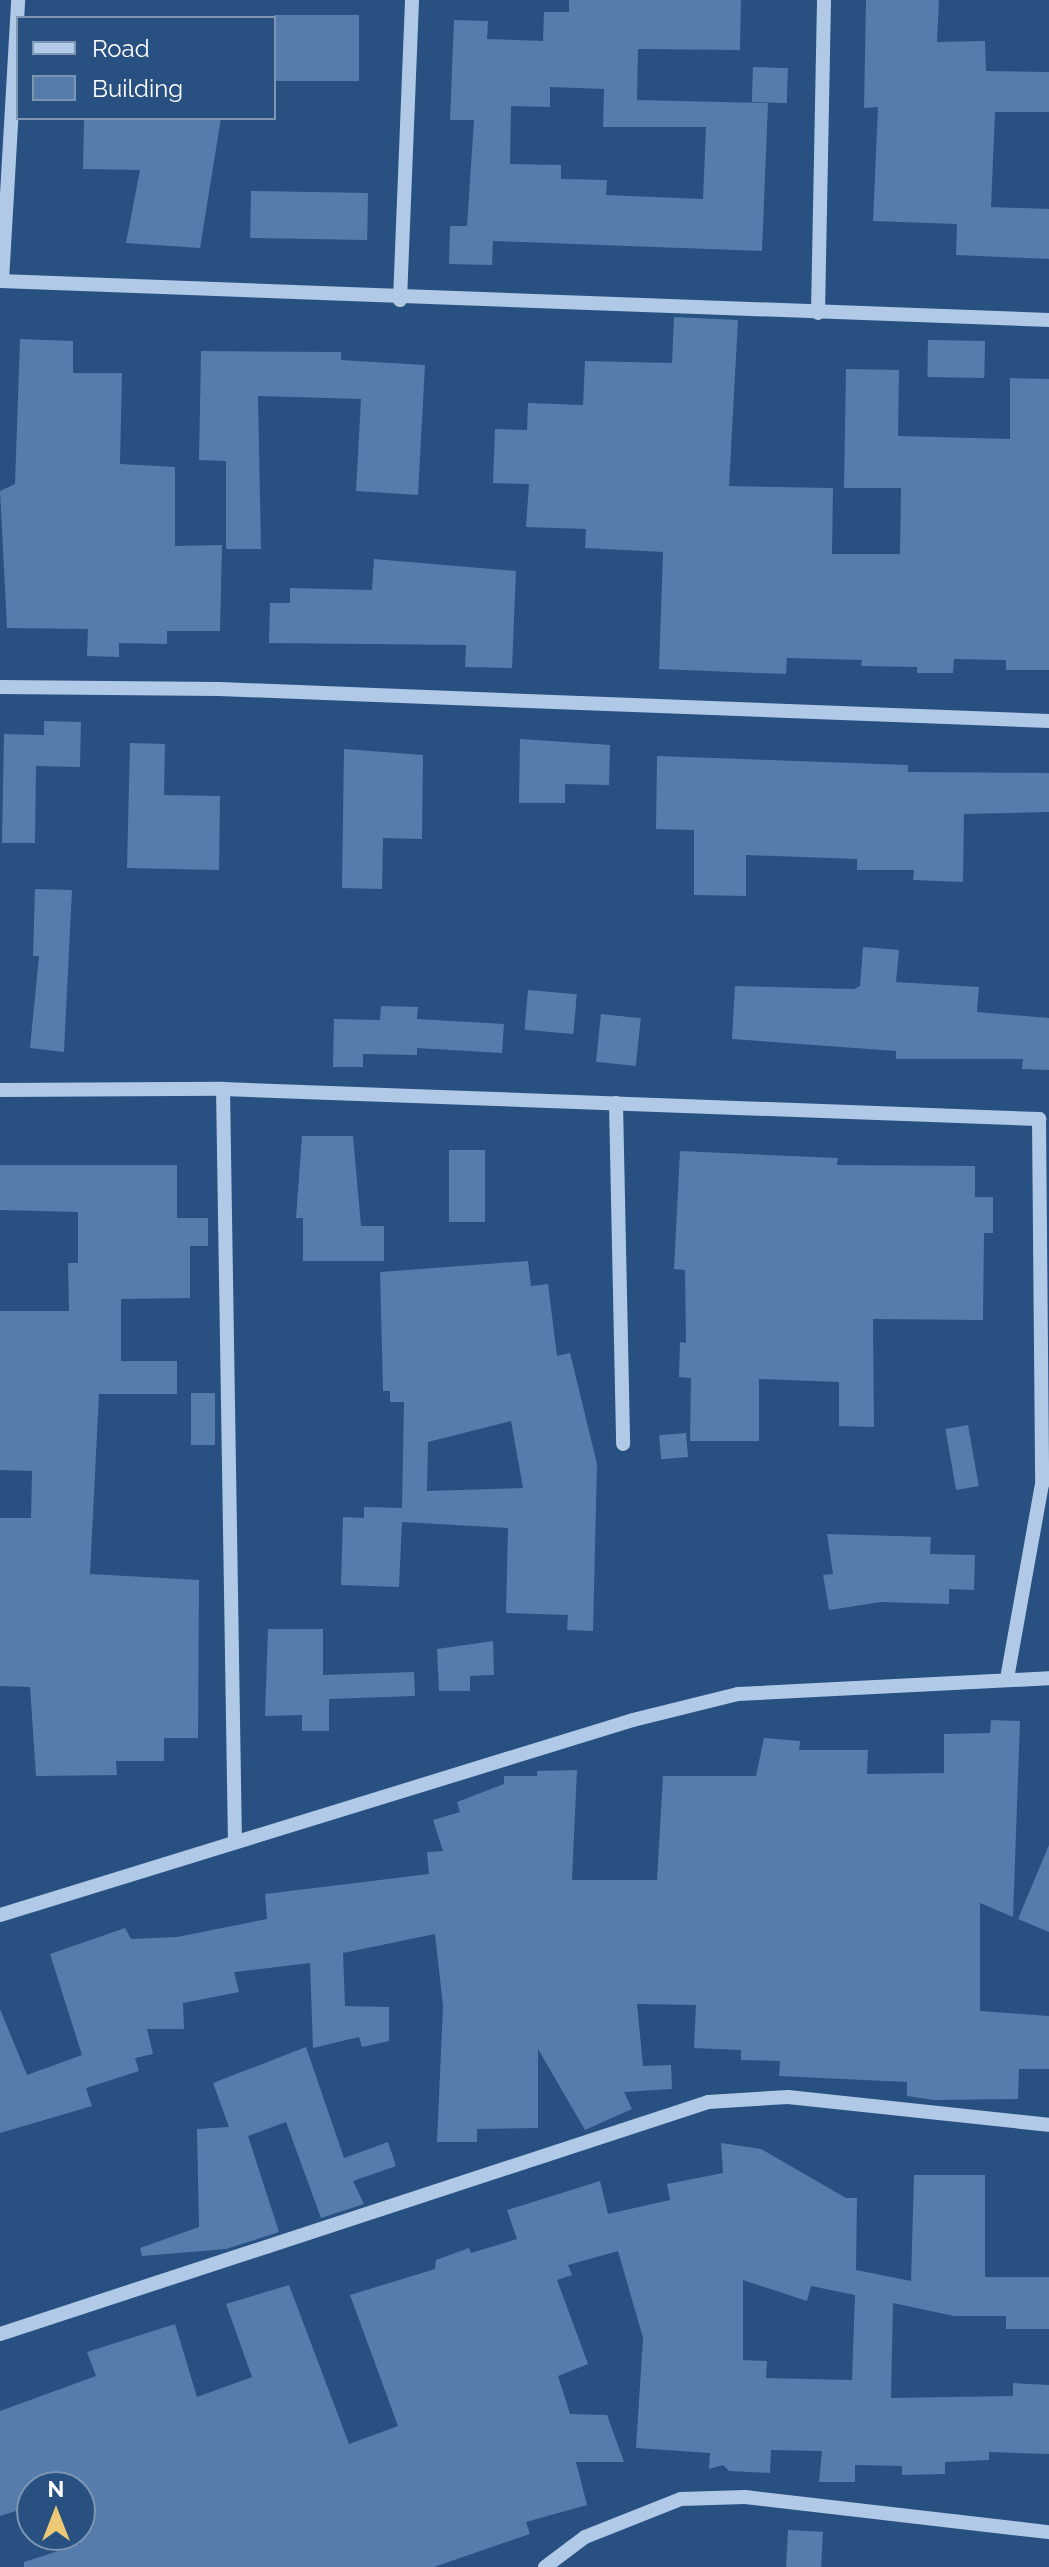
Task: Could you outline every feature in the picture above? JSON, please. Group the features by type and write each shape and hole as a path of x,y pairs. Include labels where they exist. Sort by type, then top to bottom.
{"street":[{"path":"400,300 412,0"},
{"path":"818,313 824,0"},
{"path":"16,33 1,281 400,300 1049,320"},
{"path":"0,687 219,689 1049,721"},
{"path":"0,1090 223,1089 1039,1119 1042,1484 1007,1679"},
{"path":"223,1089 235,1841"},
{"path":"616,1103 623,1444"},
{"path":"0,1915 235,1841 738,1694 1049,1678"},
{"path":"0,2334 708,2102 788,2097 1049,2125"},
{"path":"545,2567 585,2537 681,2499 745,2497 1049,2532"}],"building":[{"path":"569,0 741,0 740,50 638,49 637,100 768,103 762,251 493,241 492,265 449,264 450,226 467,226 474,120 450,120 454,20 488,21 487,39 543,41 544,12 569,12","holes":["550,87 604,89 603,127 706,127 703,199 606,195 607,180 561,179 561,165 510,164 511,106 550,107"]},
{"path":"866,0 939,0 937,42 985,41 986,71 1049,72 1049,112 995,112 991,207 1049,209 1049,259 956,255 957,224 873,221 878,107 864,108"},
{"path":"274,15 359,15 359,81 276,81"},
{"path":"753,67 788,68 787,103 752,102"},
{"path":"84,120 221,120 200,248 126,243 140,170 83,169"},
{"path":"251,191 368,193 367,240 250,238"},
{"path":"674,317 738,320 729,486 833,488 832,554 900,554 901,488 844,488 846,369 899,370 898,436 1010,439 1010,378 1049,379 1049,670 1006,670 1006,660 954,659 953,673 917,673 917,667 861,666 862,660 787,658 786,674 659,669 663,552 585,548 586,529 526,527 529,484 493,483 495,429 527,430 528,403 583,405 585,361 672,363"},
{"path":"20,339 73,341 73,373 122,373 120,464 175,467 175,546 222,545 220,631 167,631 167,644 119,643 119,657 87,656 88,629 7,628 0,491 15,484"},
{"path":"928,340 985,341 984,378 927,377"},
{"path":"201,351 341,352 341,360 425,365 418,495 356,491 361,399 258,396 261,549 226,549 226,461 199,460"},
{"path":"374,559 516,571 512,668 465,667 466,645 269,643 270,603 290,603 290,588 372,590"},
{"path":"44,721 81,722 80,767 36,766 35,843 2,843 4,734 44,735"},
{"path":"520,739 610,745 609,785 565,784 565,803 519,803"},
{"path":"130,743 165,744 164,795 220,796 219,870 127,868"},
{"path":"344,749 423,755 422,839 383,838 382,889 342,888"},
{"path":"657,756 908,765 908,772 1049,773 1049,812 964,814 963,882 913,880 914,870 857,870 857,859 746,855 746,896 694,895 694,830 656,829"},
{"path":"35,889 72,890 64,1052 30,1048 39,956 33,956"},
{"path":"863,947 899,950 896,982 979,987 977,1012 1049,1018 1049,1070 1022,1069 1023,1059 896,1059 896,1051 732,1039 735,986 854,989 860,986"},
{"path":"528,990 577,994 573,1034 525,1030"},
{"path":"381,1006 418,1007 417,1019 504,1024 502,1053 417,1048 417,1055 363,1054 363,1067 333,1067 334,1019 380,1020"},
{"path":"601,1014 641,1018 636,1066 596,1062"},
{"path":"302,1136 353,1136 361,1226 384,1226 384,1261 303,1261 303,1218 296,1218"},
{"path":"449,1150 485,1150 485,1222 449,1222"},
{"path":"680,1151 838,1158 837,1165 975,1166 975,1197 993,1197 993,1233 984,1233 983,1320 873,1319 874,1427 839,1426 839,1382 759,1379 759,1441 690,1441 691,1378 679,1377 680,1342 686,1343 685,1270 674,1269"},
{"path":"0,1165 177,1165 177,1218 208,1218 208,1246 190,1246 190,1298 121,1299 121,1361 177,1361 177,1394 99,1394 90,1574 199,1580 198,1738 164,1738 164,1761 116,1761 117,1775 36,1776 30,1687 0,1686 0,1518 31,1518 32,1471 0,1470 0,1311 69,1311 68,1263 78,1263 78,1212 0,1210"},
{"path":"528,1261 531,1286 548,1284 557,1356 570,1353 597,1464 593,1631 567,1630 568,1615 506,1613 508,1528 402,1522 399,1587 341,1585 343,1517 364,1518 364,1507 402,1508 404,1402 390,1402 390,1391 383,1391 380,1272","holes":["511,1421 523,1488 427,1491 428,1442"]},
{"path":"191,1393 215,1393 215,1445 191,1445"},
{"path":"968,1425 979,1486 956,1490 945,1429"},
{"path":"686,1433 688,1457 661,1459 659,1435"},
{"path":"827,1534 931,1537 930,1554 975,1555 974,1590 949,1589 949,1604 881,1602 829,1610 823,1575 833,1574"},
{"path":"268,1629 323,1629 323,1675 414,1672 415,1696 329,1699 329,1731 302,1731 302,1715 265,1716"},
{"path":"493,1641 494,1675 470,1676 470,1691 439,1691 437,1649"},
{"path":"991,1720 1020,1721 1013,1917 980,1903 980,2011 1049,2016 1049,2069 1019,2069 1018,2099 934,2100 907,2096 907,2082 779,2076 780,2061 741,2060 741,2050 694,2048 696,2005 637,2004 643,2066 671,2065 672,2089 624,2092 632,2109 585,2130 538,2049 538,2128 477,2129 477,2142 437,2142 443,2006 435,1934 343,1953 345,2006 389,2007 389,2041 362,2047 359,2037 313,2048 310,1963 234,1972 239,1992 183,2003 184,2029 147,2029 153,2054 135,2058 139,2071 86,2088 92,2106 0,2133 0,2009 27,2075 82,2055 50,1954 125,1928 131,1939 177,1937 267,1919 265,1894 429,1874 427,1852 443,1851 433,1820 460,1812 457,1802 504,1784 504,1776 537,1776 537,1771 577,1770 572,1880 657,1880 663,1776 756,1776 764,1738 800,1741 799,1750 868,1750 867,1774 944,1773 944,1734 990,1733"},
{"path":"1049,1845 1049,1932 1018,1919"},
{"path":"306,2047 344,2158 388,2142 396,2166 353,2181 364,2204 321,2218 286,2122 248,2136 279,2232 226,2249 142,2256 140,2248 199,2227 197,2129 229,2127 213,2083"},
{"path":"721,2143 761,2149 846,2198 857,2198 856,2270 911,2281 914,2175 985,2175 985,2277 1049,2277 1049,2329 1006,2329 1006,2316 954,2316 893,2303 891,2398 1013,2396 1013,2383 1049,2385 1049,2454 989,2452 989,2460 945,2462 945,2474 902,2475 902,2466 855,2465 855,2482 819,2482 822,2451 771,2450 770,2473 729,2471 723,2465 709,2469 710,2453 636,2448 643,2338 618,2251 568,2265 572,2275 557,2280 588,2364 558,2376 570,2414 607,2415 624,2462 576,2462 587,2505 526,2522 530,2534 434,2567 24,2567 24,2562 58,2551 96,2551 96,2471 16,2471 16,2511 0,2516 0,2411 96,2376 87,2352 175,2324 197,2397 252,2377 226,2304 289,2285 349,2444 398,2426 350,2295 435,2269 436,2260 469,2248 471,2253 517,2239 507,2210 600,2181 608,2214 670,2200 667,2184 723,2173","holes":["743,2280 807,2301 811,2286 855,2295 852,2380 766,2378 767,2361 743,2360"]},
{"path":"788,2530 823,2532 821,2567 786,2567"}]}
